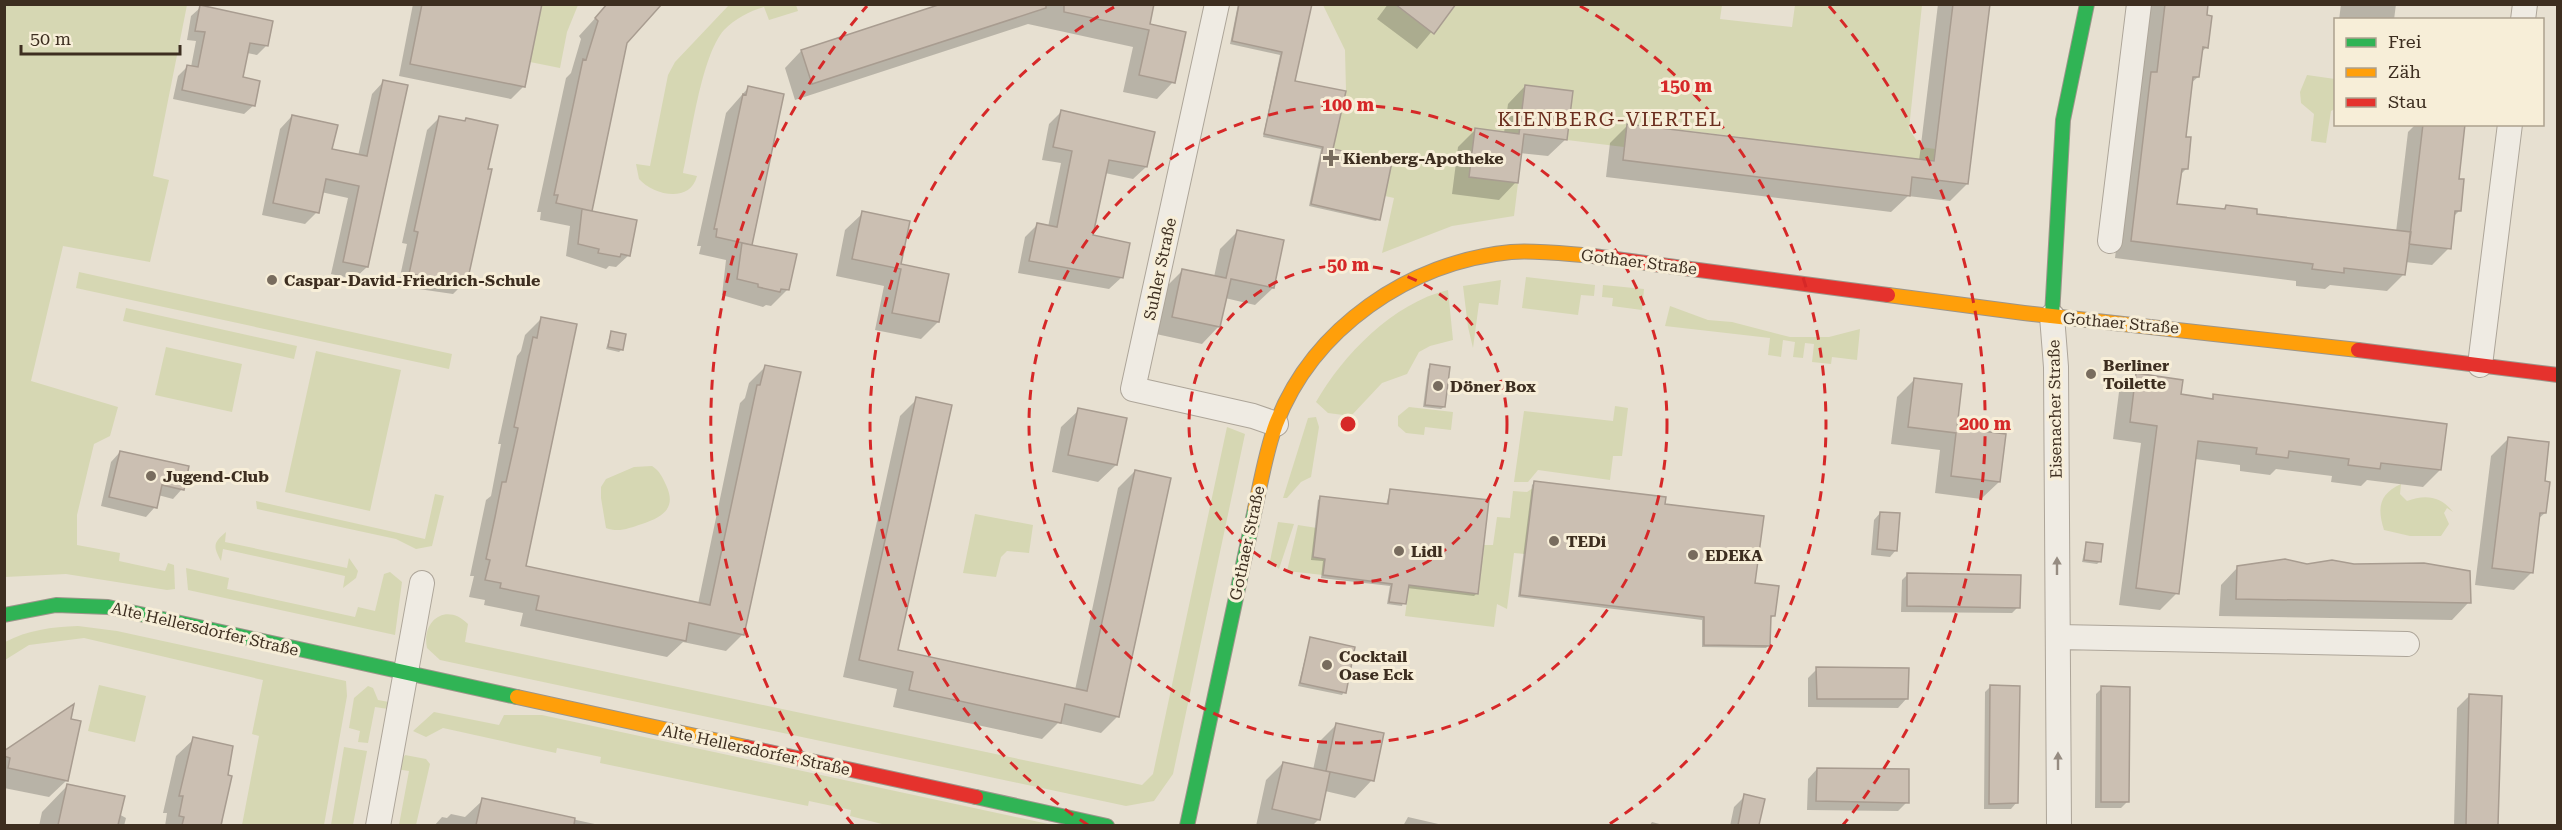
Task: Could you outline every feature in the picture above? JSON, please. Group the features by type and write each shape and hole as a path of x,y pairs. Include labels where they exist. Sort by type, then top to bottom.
{"street":[{"name":"Suhler Straße","path":"1217,4 1133,389 1253,416 1276,424"},
{"name":"Eisenacher Straße","path":"2059,825 2056,367 2052,316 2057,270 2061,135 2076,49 2087,4"},
{"path":"2110,241 2139,4"},
{"path":"2480,365 2510,126"},
{"name":"Gothaer Straße","path":"1187,825 1262,475 1276,424 1306,366 1346,324 1389,291 1449,263 1483,255 1545,252 1599,256 2052,316 2166,326 2558,375"},
{"path":"378,825 422,583"},
{"name":"Alte Hellersdorfer Straße","path":"4,615 19,609 56,604 108,607 405,674 1107,825"},
{"path":"2058,637 2407,644"}],"green space":[{"path":"5,4 187,5 153,176 169,180 150,262 63,246 31,381 118,407 110,436 94,444 77,515 77,545 120,553 119,561 165,571 168,563 174,565 175,589 167,590 66,574 5,577"},
{"path":"542,5 578,5 567,32 560,68 530,62"},
{"path":"729,5 796,5 798,11 769,20 764,7 742,16 724,30 709,58 693,119 683,173 697,176 693,185 687,191 671,194 653,189 639,179 636,164 650,166 668,75 675,62"},
{"path":"1323,5 1395,5 1434,34 1456,5 1722,5 1720,19 1792,27 1795,5 1922,5 1909,129 1921,147 1935,149 1933,166 1914,159 1762,140 1760,144 1742,142 1742,137 1627,124 1624,147 1567,140 1573,91 1525,85 1519,134 1475,128 1469,176 1518,183 1514,216 1452,226 1382,253 1394,198 1385,196 1392,162 1333,149 1346,91 1345,50"},
{"path":"2307,75 2334,79 2334,110 2331,111 2326,143 2311,141 2314,114 2301,103 2300,92"},
{"path":"79,272 452,354 449,369 76,288"},
{"path":"1526,277 1595,285 1594,296 1581,295 1578,315 1522,308"},
{"path":"1501,280 1498,305 1479,303 1473,348 1463,286"},
{"path":"1603,285 1644,289 1642,310 1612,306 1613,298 1602,297"},
{"path":"1448,290 1453,340 1430,346 1419,352 1407,374 1382,383 1351,416 1328,413 1316,402 1340,366 1372,333 1408,306"},
{"path":"1670,306 1708,320 1732,322 1790,337 1829,337 1860,329 1857,360 1832,357 1831,364 1812,362 1814,344 1805,343 1803,358 1793,357 1795,342 1783,340 1781,357 1768,355 1770,338 1665,326"},
{"path":"126,308 297,346 294,359 123,321"},
{"path":"166,347 242,364 232,412 155,395"},
{"path":"316,351 401,370 370,511 285,492"},
{"path":"1615,406 1628,408 1622,456 1613,456 1610,480 1538,470 1528,482 1514,482 1524,411 1613,421"},
{"path":"1409,407 1453,412 1451,430 1425,427 1424,435 1406,433 1398,426 1398,416"},
{"path":"1316,417 1319,427 1311,477 1301,482 1287,498 1283,498 1308,418"},
{"path":"1227,427 1245,434 1173,774 1154,801 1126,806 440,660 427,648 426,638 432,622 437,617 452,615 468,624 465,642 1142,785 1153,774"},
{"path":"652,466 666,485 670,500 669,506 662,515 642,524 620,530 606,528 601,487 606,479 634,467"},
{"path":"2401,484 2400,494 2407,501 2432,498 2443,503 2453,512 2447,508 2444,513 2449,524 2441,536 2410,536 2384,530 2381,515 2382,502 2388,492"},
{"path":"1533,488 1525,554 1514,553 1507,609 1497,604 1494,627 1405,616 1409,585 1478,594 1484,545 1493,545 1497,517 1510,518 1513,491 1527,492"},
{"path":"435,494 444,496 432,546 416,549 396,539 257,509 256,501 425,539"},
{"path":"975,514 1033,525 1029,553 1007,551 1001,557 996,577 963,573"},
{"path":"1278,522 1294,524 1279,569 1270,561"},
{"path":"1298,525 1317,528 1313,557 1325,559 1323,575 1287,571"},
{"path":"226,532 225,542 347,568 349,558 358,571 356,578 343,588 345,576 223,549 221,561 216,545"},
{"path":"186,568 229,578 227,589 355,617 358,607 375,611 384,574 390,572 402,582 395,635 188,590"},
{"path":"78,626 117,631 346,681 347,696 324,825 242,825 259,736 252,734 263,680 84,638 29,645 5,660 5,642 40,630"},
{"path":"99,685 146,696 135,742 88,731"},
{"path":"368,686 373,688 378,700 389,702 388,709 375,707 368,743 358,742 360,731 349,728 354,698"},
{"path":"434,712 499,725 504,715 542,715 1053,825 886,825 850,816 851,810 809,801 808,806 600,763 601,757 557,748 556,753 443,728 426,737 413,731"},
{"path":"344,747 367,751 353,825 331,825"},
{"path":"405,755 426,759 430,764 416,825 399,825 409,771 396,769"}],"building":[{"path":"422,4 542,4 525,87 410,64"},
{"path":"607,4 662,4 627,43 592,211 556,203 558,195 554,195 583,59 586,60 598,21 595,18"},
{"path":"941,4 1046,4 1046,8 812,84 801,50"},
{"path":"1064,4 1154,4 1150,24 1186,32 1175,83 1139,75 1149,30 1064,12"},
{"path":"1239,4 1312,4 1295,81 1346,91 1333,149 1392,162 1380,220 1311,204 1323,147 1264,134 1282,52 1232,41"},
{"path":"1395,4 1456,4 1434,34"},
{"path":"1953,4 1990,4 1968,184 1912,177 1910,196 1623,160 1627,124 1934,161"},
{"path":"2165,4 2208,4 2207,15 2212,16 2208,48 2203,47 2199,77 2193,77 2186,137 2191,137 2188,169 2182,169 2177,204 2225,209 2226,205 2257,209 2257,214 2411,232 2405,275 2344,268 2344,273 2312,269 2313,264 2131,241 2151,72 2157,72"},
{"path":"200,5 273,21 268,46 250,43 243,77 260,81 255,106 182,90 187,65 198,67 205,32 195,31"},
{"path":"383,80 408,85 368,267 343,262 359,186 326,179 319,213 273,203 292,115 338,125 332,149 367,156"},
{"path":"1525,85 1573,91 1567,140 1524,134 1518,183 1469,177 1475,128 1519,134"},
{"path":"748,86 784,94 752,245 716,237 717,229 714,229 743,94 746,95"},
{"path":"1061,110 1155,132 1147,167 1109,160 1093,235 1130,243 1123,278 1029,261 1037,223 1057,227 1072,151 1053,147"},
{"path":"439,116 465,121 466,118 498,125 488,169 492,169 467,283 409,274 418,232 414,231"},
{"path":"2423,126 2465,126 2459,179 2464,179 2461,211 2455,211 2451,249 2409,244"},
{"path":"582,209 637,220 630,256 621,254 620,257 598,253 599,249 578,244"},
{"path":"862,211 910,221 901,264 949,274 939,322 892,313 901,269 852,259"},
{"path":"1237,230 1284,240 1274,288 1231,279 1220,327 1172,317 1182,269 1226,278"},
{"path":"742,243 797,254 789,290 781,289 780,292 737,279"},
{"path":"541,317 577,324 526,566 710,605 757,385 760,385 765,365 801,372 744,635 689,623 686,641 536,610 539,596 500,588 501,583 485,580 490,560 486,559 502,482 506,482 518,428 514,427 533,337 537,338"},
{"path":"611,331 626,334 623,350 608,347"},
{"name":"Döner Box","path":"1430,364 1450,367 1445,407 1425,405"},
{"path":"2136,373 2183,380 2181,394 2213,399 2213,394 2447,424 2441,470 2381,463 2380,469 2348,465 2349,459 2289,451 2288,458 2256,454 2257,448 2198,441 2179,594 2136,588 2157,426 2130,422"},
{"path":"1914,378 1962,384 1957,428 2006,434 2000,482 1951,476 1956,433 1908,427"},
{"path":"916,397 952,405 898,650 1087,691 1135,470 1171,478 1119,717 1065,704 1061,723 909,690 913,672 859,660"},
{"path":"1078,408 1127,418 1117,465 1068,455"},
{"path":"2508,437 2549,442 2545,481 2550,482 2546,513 2540,513 2533,573 2492,568"},
{"name":"Jugend-Club","path":"120,451 189,466 184,490 162,485 157,508 109,497"},
{"path":"1534,481 1666,497 1665,504 1764,516 1755,583 1779,586 1775,616 1771,616 1770,646 1704,645 1704,617 1520,595"},
{"name":"Lidl","path":"1390,489 1489,500 1478,594 1409,585 1406,604 1389,602 1392,584 1323,575 1325,559 1313,557 1320,496 1388,504"},
{"path":"1880,512 1900,513 1897,551 1877,549"},
{"path":"2086,542 2103,544 2101,562 2084,560"},
{"path":"2285,559 2307,564 2332,560 2354,564 2424,563 2470,571 2471,603 2236,599 2237,566"},
{"path":"1907,573 2021,575 2020,608 1907,606"},
{"name":"Cocktail Oase Eck","path":"1310,637 1355,647 1346,693 1300,683"},
{"path":"1816,667 1909,668 1908,699 1817,699"},
{"path":"1990,685 2020,686 2018,803 1989,804"},
{"path":"2101,686 2130,687 2129,802 2101,802"},
{"path":"2469,694 2502,696 2498,825 2466,825"},
{"path":"74,704 71,719 81,721 68,781 8,768 10,758 4,756 4,751"},
{"path":"1336,723 1384,733 1374,781 1326,771"},
{"path":"193,737 233,746 228,775 232,776 221,825 182,825 184,817 179,816 183,796 179,796"},
{"path":"1283,762 1330,772 1320,820 1272,809"},
{"path":"1817,768 1909,769 1909,803 1816,801"},
{"path":"67,784 125,796 118,825 58,825"},
{"path":"1744,794 1765,799 1759,825 1738,825"},
{"path":"482,798 575,818 574,825 476,825"}],"traffic: fast":[{"path":"2052,316 2063,120 2087,4"},
{"path":"1187,826 1255,509"},
{"path":"4,615 56,605 108,607 517,697"},
{"path":"976,797 1107,826"}],"traffic: slow":[{"path":"1255,509 1272,434 1293,389 1314,358 1340,330 1369,306 1402,286 1436,270 1473,258 1511,252 1552,252 1593,256"},
{"path":"1888,295 2024,313 2358,350"},
{"path":"517,697 746,747"}],"traffic: jam":[{"path":"1593,256 1888,295"},
{"path":"2358,350 2558,375"},
{"path":"746,747 976,797"}],"place":[{"name":"Kienberg-Apotheke","path":"1331,158"},
{"name":"Caspar-David-Friedrich-Schule","path":"272,280"},
{"name":"Berliner Toilette","path":"2091,374"},
{"name":"Döner Box","path":"1438,386"},
{"name":"Jugend-Club","path":"151,476"},
{"name":"TEDi","path":"1554,541"},
{"name":"Lidl","path":"1399,551"},
{"name":"EDEKA","path":"1693,555"},
{"name":"Cocktail Oase Eck","path":"1327,665"}],"district":[{"name":"KIENBERG-VIERTEL","path":"1610,119"}]}
